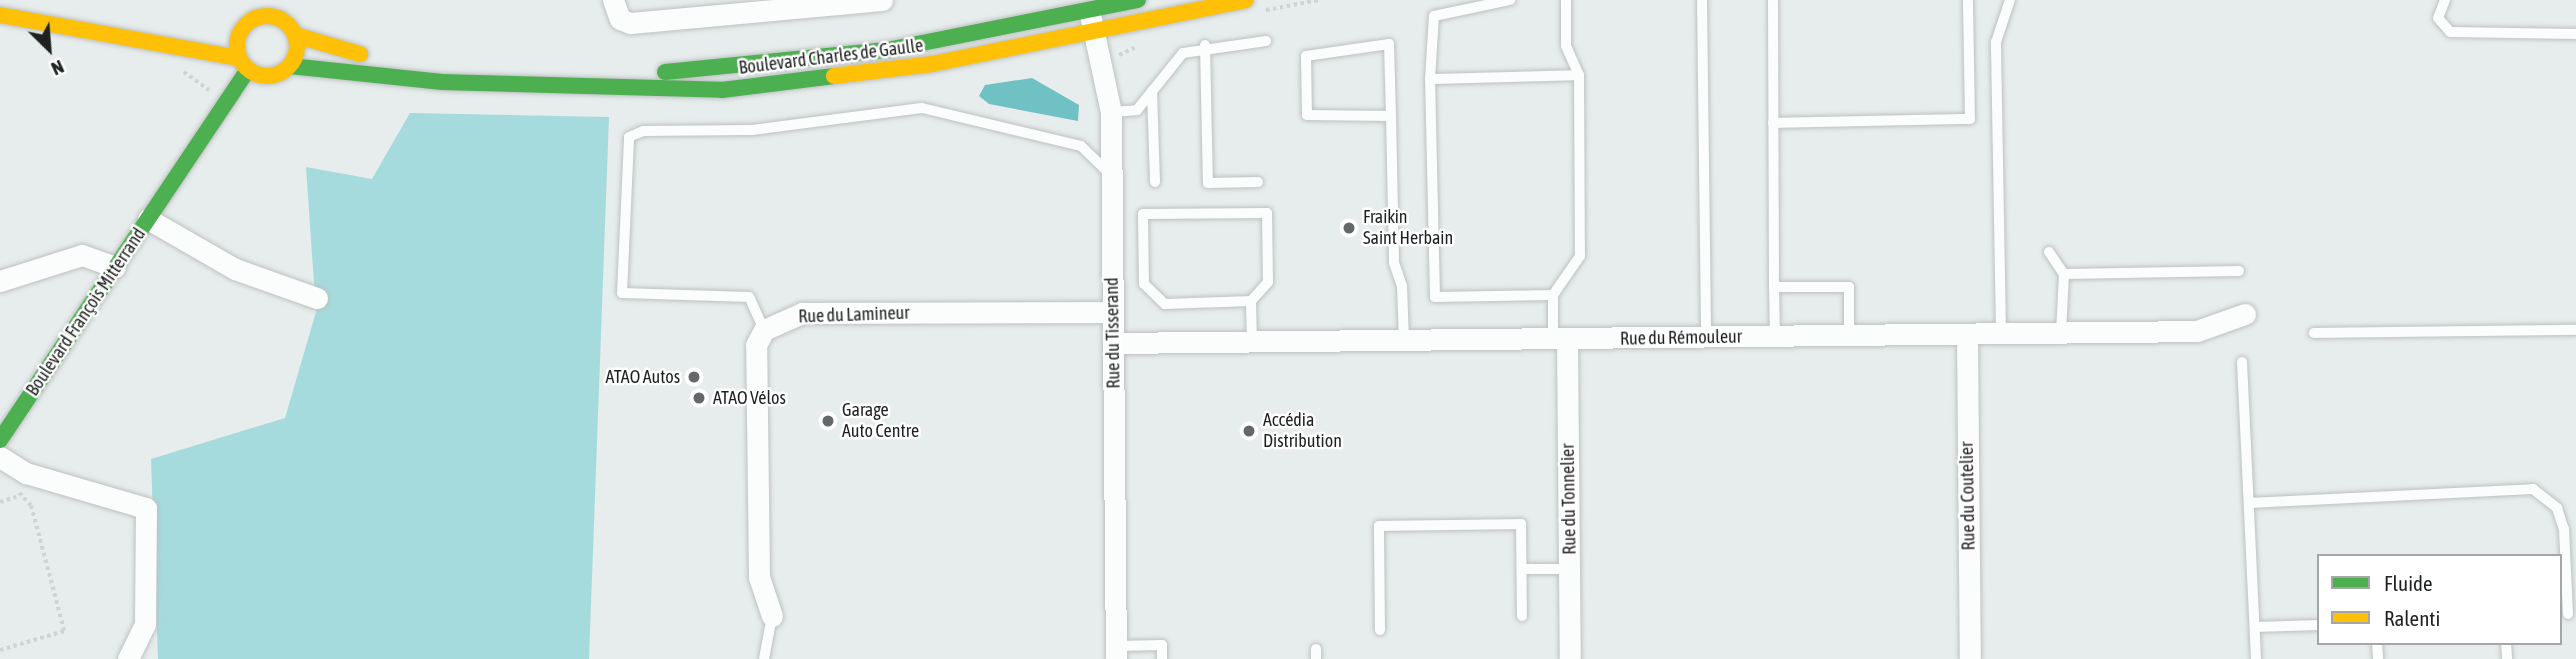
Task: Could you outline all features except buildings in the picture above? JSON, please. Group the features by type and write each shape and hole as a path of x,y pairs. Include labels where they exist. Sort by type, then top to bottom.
{"street":[{"path":"10,0 104,14"},
{"path":"282,20 298,0"},
{"path":"613,0 620,19 630,23 882,0"},
{"name":"Boulevard Charles de Gaulle","path":"295,35 384,57 601,72 738,67 887,50 1138,0"},
{"name":"Boulevard Charles de Gaulle","path":"290,66 469,83 722,90 808,83 1094,33 1246,0"},
{"name":"Rue du Tisserand","path":"1089,9 1111,112 1116,652"},
{"path":"0,15 243,64 265,77 290,66 295,35 282,20 256,18 231,35 243,64"},
{"name":"Boulevard François Mitterrand","path":"0,440 148,219 243,64"},
{"name":"Boulevard François Mitterrand","path":"148,219 235,269 317,298"},
{"path":"0,281 82,255 115,267"},
{"name":"Rue du Lamineur","path":"764,330 802,313 1112,312"},
{"name":"Rue du Rémouleur","path":"1113,343 2197,331 2245,314"},
{"path":"764,330 756,345 759,577 772,616"},
{"name":"Rue du Coutelier","path":"1967,334 1970,659"},
{"name":"Rue du Tonnelier","path":"1560,339 1570,659"},
{"path":"0,457 26,473 146,508 145,624 128,659"}],"lane":[{"path":"1510,0 1434,16 1430,79 1434,297 1553,295"},
{"path":"1560,339 1553,295 1580,256 1580,75 1566,46 1566,0"},
{"path":"1702,0 1706,337"},
{"path":"1773,0 1775,336"},
{"path":"1773,123 1970,119 1968,0"},
{"path":"2001,333 1996,43 2010,0"},
{"path":"2445,0 2438,18 2450,32 2576,34"},
{"path":"1111,112 1137,110 1183,53 1205,46 1266,41"},
{"path":"1391,116 1307,115 1306,55 1390,44 1394,263 1402,286 1404,340"},
{"path":"1205,46 1208,183 1258,182"},
{"path":"1430,79 1580,75"},
{"path":"1152,91 1155,182"},
{"path":"764,330 750,297 622,293 629,137 643,131 774,128 922,108 1082,146 1112,176"},
{"path":"1251,301 1164,304 1144,284 1143,214 1267,213 1268,282 1251,301 1252,341"},
{"path":"2049,253 2063,274 2061,333"},
{"path":"2063,274 2239,271"},
{"path":"1774,288 1849,287 1849,335"},
{"path":"2314,333 2576,330"},
{"path":"2242,362 2256,659"},
{"path":"2249,503 2533,489 2557,508 2564,530 2568,614"},
{"path":"1380,630 1378,526 1521,524 1522,616"},
{"path":"1522,569 1569,569"},
{"path":"764,659 772,616"},
{"path":"2255,627 2317,625"},
{"path":"1116,652 1162,645 1163,659"}],"path":[{"path":"0,502 17,494 31,506 64,631 0,650"}],"shaded area":[{"path":"1032,78 1079,105 1078,121 989,104 979,96 985,85"},
{"path":"410,113 609,117 589,659 158,659 151,459 285,418 316,312 306,167 372,179"}],"traffic: fast":[{"path":"665,72 887,50 1138,0"},
{"path":"290,66 442,82 722,90 834,76"},
{"path":"0,440 248,70"}],"traffic: slow":[{"path":"834,76 932,64 1246,0"},
{"path":"0,15 239,58"},
{"path":"267,16 284,21 292,29 297,46 292,63 284,71 267,76 250,71 242,63 237,46 242,29 250,21 267,16"},
{"path":"295,35 360,54"}],"place":[{"name":"Fraikin Saint Herbain","path":"1349,228"},
{"name":"ATAO Autos","path":"694,377"},
{"name":"ATAO Vélos","path":"699,398"},
{"name":"Garage Auto Centre","path":"828,421"},
{"name":"Accédia Distribution","path":"1249,431"}]}
